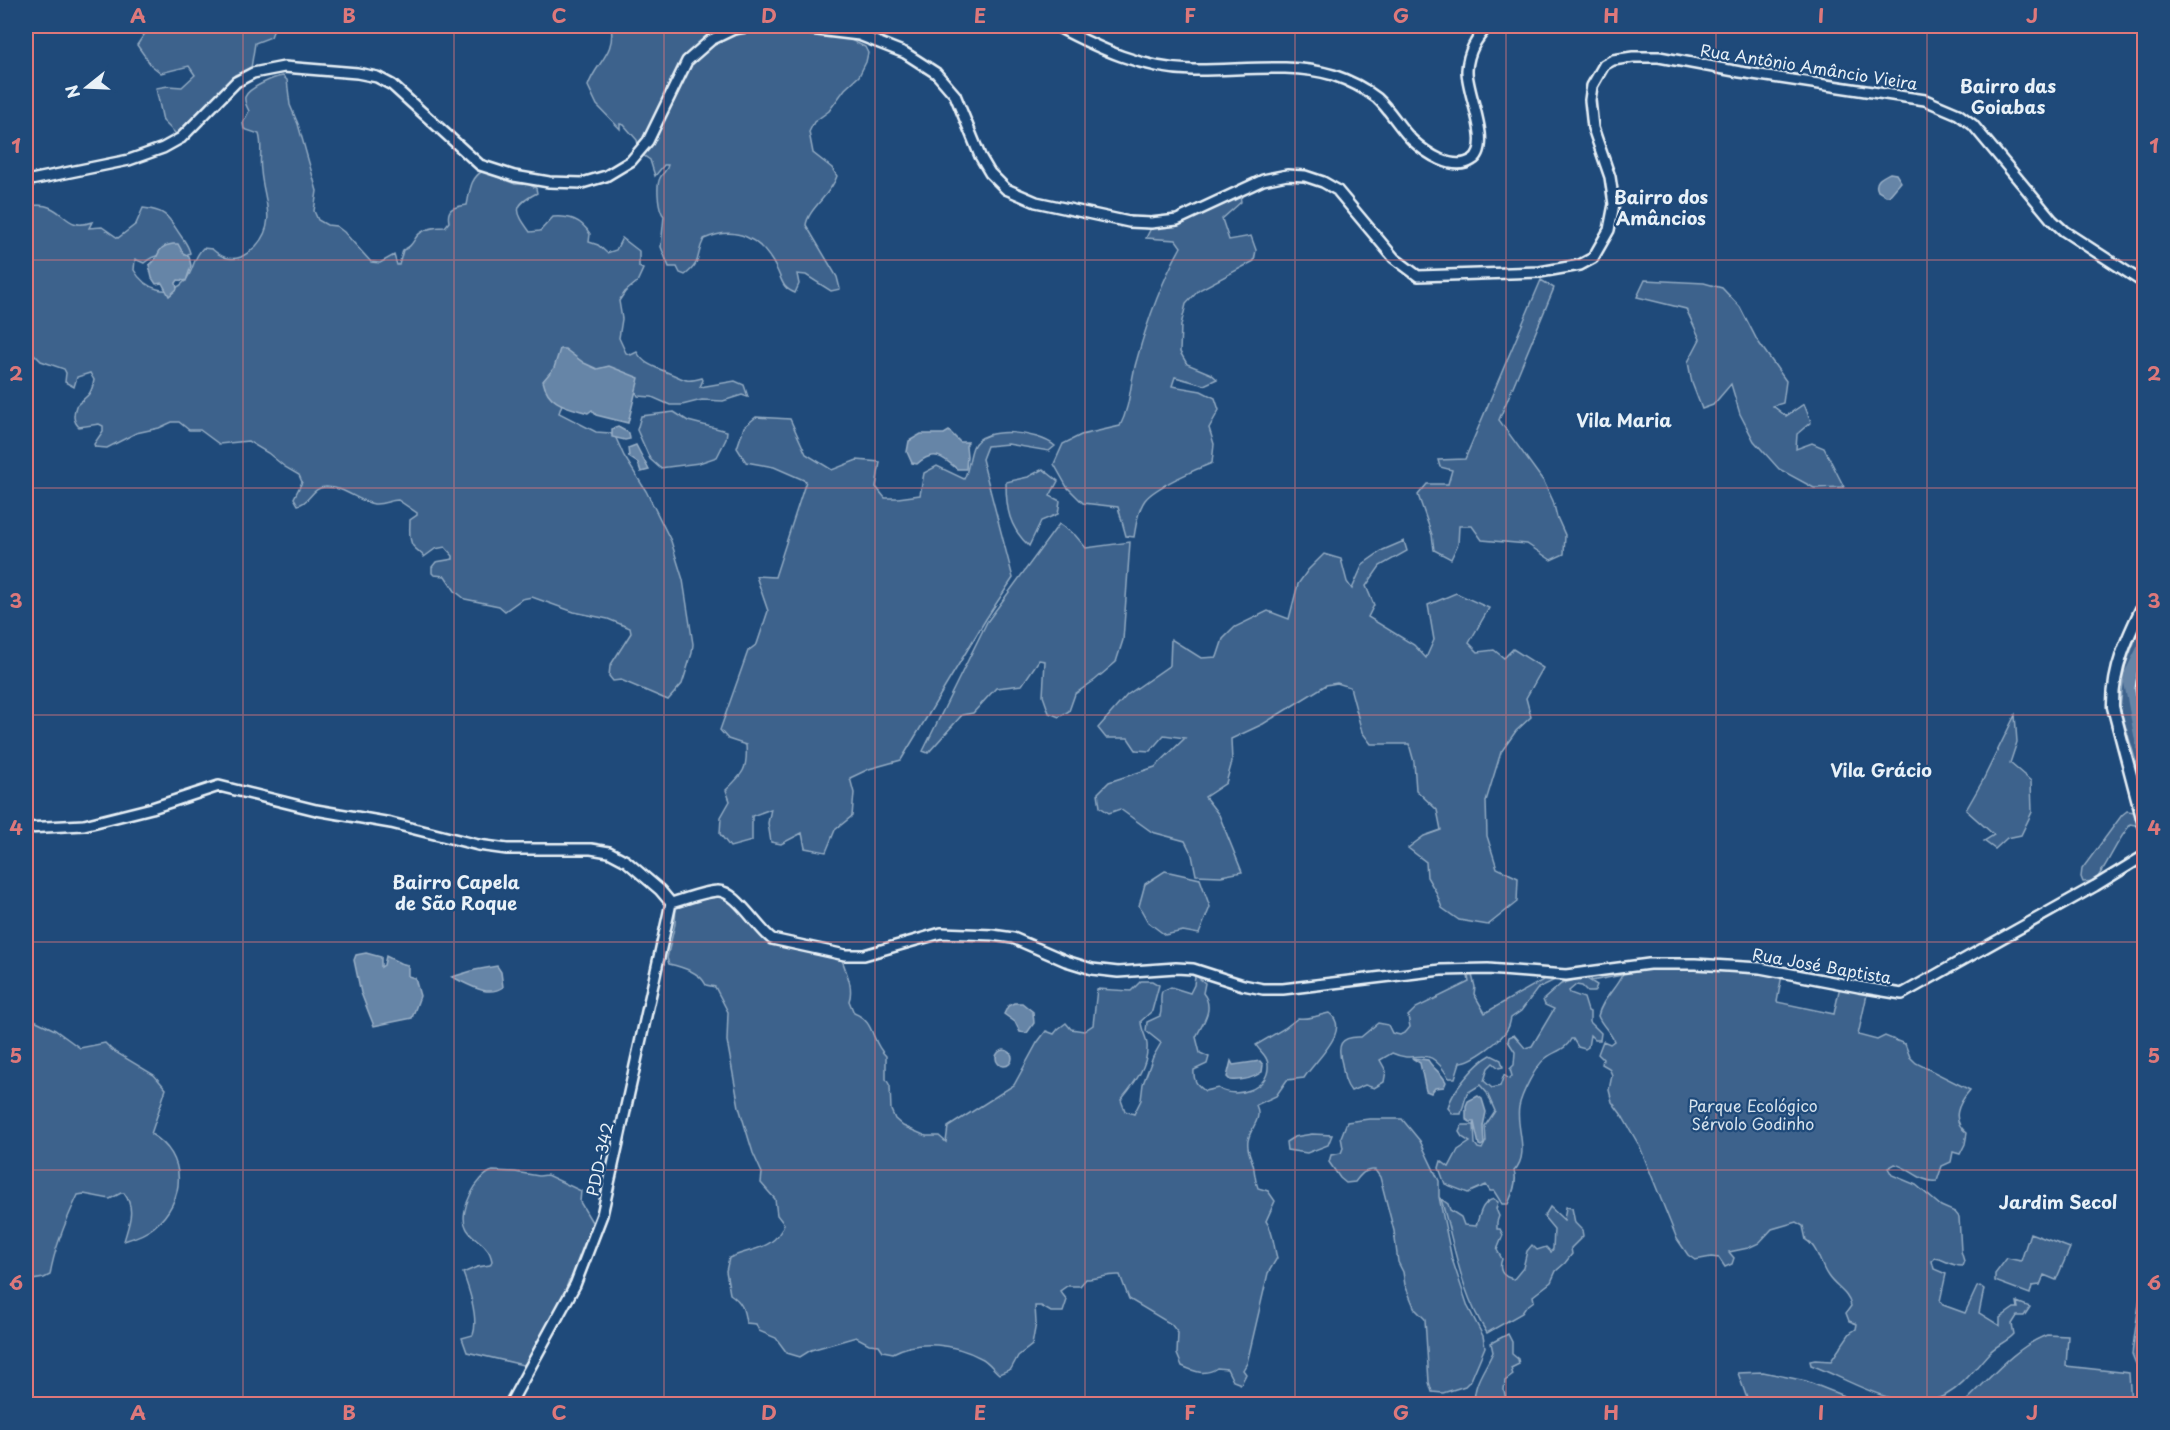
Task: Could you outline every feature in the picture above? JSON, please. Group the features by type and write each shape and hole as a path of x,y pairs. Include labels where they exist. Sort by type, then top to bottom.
{"main road":[{"path":"2145,603 2118,663 2113,687 2115,717 2145,825"},
{"path":"2145,674 2142,689 2145,704"}],"street":[{"path":"26,182 129,160 163,148 181,138 236,82 253,73 284,67 357,73 377,77 392,85 480,165 514,176 549,182 582,183 606,176 631,161 648,141 687,61 711,40 734,30 751,26"},
{"name":"Rua Antônio Amâncio Vieira","path":"785,26 859,35 905,53 936,74 955,95 980,156 990,173 1006,189 1036,202 1129,222 1152,223 1177,220 1263,180 1305,176 1337,190 1394,258 1418,276 1540,272 1580,265 1593,258 1609,230 1614,204 1610,177 1593,128 1590,100 1592,86 1604,65 1613,60 1659,57 1740,72 1925,100 1958,114 1972,125 2052,220 2064,231 2145,283"},
{"path":"1056,26 1120,57 1154,67 1192,70 1270,69 1332,75 1357,85 1377,99 1412,140 1435,157 1451,164 1465,164 1475,159 1481,149 1481,134 1467,71 1472,47 1488,26"},
{"path":"26,828 84,825 153,808 219,786 316,810 391,823 478,845 507,849 591,849 609,852 626,861 660,890 671,903"},
{"name":"Rua José Baptista","path":"671,903 717,891 726,892 772,939 845,955 864,955 941,933 992,935 1012,938 1066,961 1092,969 1119,972 1193,969 1263,989 1283,989 1441,970 1488,969 1566,975 1649,964 1695,964 1760,968 1902,994 2145,856"},
{"name":"PDD-342","path":"510,1404 575,1285 602,1215 671,903"}],"green space":[{"path":"150,26 275,26 271,37 255,43 251,68 235,75 176,134 163,121 156,88 182,87 195,75 189,66 161,73 151,65 137,45"},
{"path":"611,26 877,26 871,33 845,37 865,47 868,53 866,62 859,76 845,89 829,111 814,122 809,132 813,153 832,168 837,176 811,213 806,225 837,277 840,289 831,291 806,275 797,274 799,284 795,293 790,291 763,249 755,242 737,234 727,233 704,239 697,262 685,275 680,273 677,267 669,267 661,247 664,216 660,209 658,192 660,178 668,165 664,165 655,176 650,160 640,153 637,140 624,125 620,124 620,129 597,105 588,86 611,44"},
{"path":"283,76 287,80 290,105 298,124 317,191 314,211 318,220 327,225 336,226 344,232 371,262 380,263 394,255 399,265 403,250 410,246 420,233 430,228 445,227 449,222 450,211 455,207 467,205 473,181 483,171 515,184 528,184 536,188 537,193 523,202 518,210 530,232 540,231 553,217 564,217 583,225 590,234 589,242 598,245 607,253 616,250 622,238 639,251 639,267 643,269 637,282 625,292 619,301 622,319 619,338 626,353 631,355 637,352 651,366 685,380 702,378 700,387 735,381 744,385 748,397 742,395 723,401 702,400 682,405 670,405 652,397 638,396 636,392 611,387 562,404 559,413 596,432 610,433 615,436 671,541 683,580 693,644 682,684 668,700 621,680 613,681 609,676 610,666 631,633 630,628 608,619 574,612 532,597 522,599 505,611 499,606 465,599 455,591 445,576 432,573 432,567 436,562 453,559 453,556 445,547 435,549 424,557 414,548 410,537 410,520 417,513 398,500 374,504 344,491 325,487 317,490 298,505 294,498 302,482 299,475 268,453 248,441 219,444 200,430 189,430 179,422 136,433 107,448 95,447 94,444 103,431 103,426 99,424 79,427 74,418 76,406 88,396 91,390 94,380 90,373 77,377 74,387 65,382 64,369 41,361 26,346 26,205 46,206 73,223 92,222 89,228 102,227 118,238 136,224 143,208 163,213 173,224 190,253 181,258 157,256 144,263 135,259 134,270 138,276 157,289 172,289 185,281 203,248 212,249 222,256 233,259 243,256 256,246 266,228 268,210 261,171 259,134 244,129 243,123 249,111 245,97 256,87"},
{"path":"1240,195 1241,202 1222,219 1229,240 1251,236 1256,250 1254,261 1199,290 1186,304 1181,325 1180,352 1187,364 1217,379 1204,385 1175,377 1172,386 1201,391 1215,398 1219,410 1209,428 1214,444 1212,463 1176,479 1150,495 1141,508 1134,537 1126,536 1118,507 1083,503 1067,487 1054,464 1063,444 1081,435 1120,426 1124,418 1146,330 1161,288 1181,247 1176,240 1146,238 1152,226"},
{"path":"1541,280 1554,288 1499,420 1544,482 1565,535 1564,554 1551,560 1527,544 1482,540 1472,526 1459,526 1458,544 1451,559 1434,550 1432,535 1418,495 1427,484 1448,484 1452,470 1440,467 1438,460 1465,459"},
{"path":"1645,280 1704,283 1722,288 1740,307 1757,340 1786,381 1783,403 1773,406 1786,416 1804,404 1811,422 1797,434 1796,449 1812,443 1824,448 1844,487 1814,488 1779,469 1754,441 1740,414 1731,384 1713,405 1702,409 1692,383 1688,362 1700,339 1686,309 1637,297"},
{"path":"674,412 688,421 727,431 726,439 717,457 699,463 660,468 650,459 637,430 641,416"},
{"path":"756,417 790,419 806,454 832,470 857,460 880,462 876,487 885,498 920,495 924,473 937,466 964,479 973,447 988,435 1025,434 1055,446 1049,451 1008,444 987,446 982,459 1013,578 901,760 869,769 850,778 854,793 852,816 835,830 826,852 805,848 802,833 781,844 771,842 768,823 771,809 752,816 752,841 730,847 720,834 721,817 730,801 726,790 737,780 745,766 746,745 728,739 720,730 748,651 757,644 768,611 756,576 775,577 806,481 774,467 746,462 737,448 744,427"},
{"path":"1043,469 1058,481 1050,496 1060,501 1058,514 1041,521 1029,546 1017,532 1010,517 1006,482 1028,477"},
{"path":"1059,524 1075,535 1086,548 1130,542 1123,640 1116,662 1075,694 1069,711 1059,717 1049,713 1043,696 1045,661 1039,660 1022,685 996,688 973,713 962,715 928,753 923,751 987,622"},
{"path":"1404,541 1407,551 1380,566 1366,586 1374,605 1368,617 1414,645 1426,658 1434,640 1428,605 1456,593 1489,608 1469,643 1478,652 1494,650 1504,658 1513,649 1543,668 1526,698 1531,717 1516,731 1501,752 1486,801 1487,836 1497,868 1518,878 1517,902 1488,925 1459,920 1442,908 1427,877 1426,862 1408,848 1424,836 1441,830 1437,810 1416,790 1414,762 1409,744 1371,744 1362,732 1350,687 1337,683 1326,685 1263,724 1231,739 1232,762 1226,783 1205,797 1219,815 1242,872 1221,876 1196,875 1192,855 1185,841 1152,832 1120,809 1109,813 1100,807 1098,793 1109,782 1155,767 1185,738 1164,735 1150,751 1136,750 1128,738 1106,738 1098,728 1127,695 1170,665 1171,639 1201,658 1217,657 1223,639 1235,627 1268,611 1289,619 1298,584 1324,554 1341,559 1347,582 1352,589 1363,564 1383,550"},
{"path":"2144,617 2144,652 2135,673 2133,691 2144,741 2144,789 2120,708 2125,666"},
{"path":"2015,715 2017,742 2010,763 2031,781 2032,812 2021,835 2007,838 1995,849 1984,841 1994,835 1966,810"},
{"path":"2127,811 2134,812 2142,826 2131,824 2095,881 2083,882 2082,869"},
{"path":"1165,871 1200,879 1210,907 1199,934 1183,931 1165,935 1148,922 1139,906 1145,884"},
{"path":"719,894 735,904 764,938 841,957 849,979 851,990 849,1001 854,1013 866,1021 877,1044 886,1056 886,1079 890,1086 891,1110 895,1119 903,1126 926,1136 939,1136 946,1142 948,1127 1014,1085 1046,1031 1054,1034 1066,1023 1071,1029 1084,1031 1093,1025 1097,989 1131,991 1141,981 1152,981 1159,985 1152,1011 1141,1021 1147,1044 1143,1067 1121,1100 1125,1111 1134,1114 1141,1100 1143,1084 1153,1057 1161,1043 1146,1031 1147,1022 1160,1016 1162,991 1171,987 1190,993 1195,975 1205,983 1203,993 1208,1010 1196,1037 1200,1053 1209,1057 1207,1064 1194,1070 1194,1077 1205,1091 1218,1088 1233,1093 1258,1086 1267,1073 1268,1062 1256,1045 1298,1018 1310,1018 1329,1013 1335,1020 1337,1028 1334,1037 1304,1078 1287,1080 1276,1096 1256,1105 1258,1115 1249,1136 1248,1148 1258,1188 1268,1191 1275,1201 1266,1221 1272,1234 1277,1258 1268,1273 1247,1363 1243,1370 1246,1374 1241,1384 1233,1381 1227,1369 1217,1368 1208,1372 1200,1372 1182,1366 1177,1354 1178,1333 1171,1324 1129,1299 1120,1275 1086,1279 1080,1286 1067,1286 1060,1291 1067,1300 1063,1312 1051,1312 1041,1306 1035,1306 1036,1323 1032,1345 1018,1356 1011,1369 999,1374 984,1359 960,1349 925,1345 893,1353 883,1351 879,1345 869,1344 856,1337 811,1350 800,1357 787,1353 776,1338 759,1331 756,1324 746,1323 742,1306 730,1294 726,1271 729,1258 768,1244 780,1233 784,1224 777,1215 775,1199 761,1183 762,1173 753,1153 739,1107 727,1041 728,1012 715,987 706,985 700,977 690,971 669,964 667,958 675,924 676,906"},
{"name":"Parque Ecológico Sérvolo Godinho","path":"1708,967 1782,975 1777,1002 1834,1014 1840,986 1868,990 1858,1035 1877,1040 1885,1036 1905,1044 1910,1057 1916,1063 1970,1090 1959,1106 1957,1117 1967,1133 1965,1144 1960,1154 1953,1152 1951,1162 1942,1166 1937,1181 1921,1178 1895,1164 1888,1168 1892,1175 1916,1185 1941,1206 1955,1212 1959,1217 1961,1251 1964,1261 1962,1266 1935,1258 1932,1261 1934,1269 1946,1274 1940,1301 1943,1305 1965,1313 1977,1287 1980,1286 1984,1289 1979,1313 2000,1326 2000,1318 2014,1308 2018,1308 2017,1302 2030,1307 2024,1316 2017,1316 2012,1324 2014,1334 1992,1350 1964,1381 1946,1395 1929,1401 1912,1402 1895,1399 1877,1394 1811,1365 1810,1361 1831,1361 1850,1333 1856,1329 1857,1324 1849,1321 1846,1313 1851,1306 1850,1301 1825,1272 1816,1252 1806,1240 1803,1226 1796,1222 1772,1229 1759,1243 1729,1252 1734,1258 1732,1264 1725,1267 1719,1258 1695,1260 1688,1255 1677,1239 1640,1147 1612,1102 1609,1090 1612,1075 1609,1068 1602,1064 1603,1059 1598,1054 1603,1041 1610,1044 1614,1041 1598,1016 1602,1005 1622,975 1592,981 1590,977 1636,969"},
{"path":"1472,975 1474,994 1485,1013 1550,976 1559,978 1538,988 1521,1011 1511,1018 1505,1033 1494,1044 1480,1054 1460,1062 1455,1078 1449,1078 1434,1060 1428,1057 1409,1057 1392,1053 1380,1060 1386,1071 1384,1082 1374,1088 1365,1085 1351,1091 1340,1058 1340,1047 1344,1040 1361,1037 1378,1023 1388,1025 1392,1033 1400,1035 1406,1032 1410,1027 1408,1016 1416,1008 1469,982 1468,976"},
{"path":"1584,977 1597,985 1594,992 1588,992 1582,986 1576,985 1569,991 1584,998 1590,1012 1590,1022 1601,1033 1600,1040 1595,1040 1590,1035 1588,1047 1585,1049 1578,1047 1571,1039 1563,1048 1542,1062 1530,1081 1519,1107 1522,1149 1519,1164 1514,1171 1515,1183 1508,1204 1502,1204 1494,1191 1490,1191 1486,1185 1468,1193 1445,1184 1439,1168 1441,1161 1449,1167 1458,1150 1470,1142 1459,1132 1462,1125 1474,1125 1475,1144 1482,1149 1486,1141 1485,1126 1495,1111 1487,1093 1480,1085 1467,1093 1461,1114 1453,1114 1448,1108 1459,1086 1478,1064 1491,1055 1501,1060 1503,1067 1499,1068 1493,1063 1488,1068 1484,1081 1492,1088 1500,1086 1504,1075 1509,1079 1512,1076 1510,1069 1514,1065 1515,1052 1508,1041 1509,1037 1514,1035 1525,1048 1532,1046 1554,1009 1545,1005 1543,1000 1561,984"},
{"path":"26,1016 55,1030 80,1048 105,1043 112,1050 154,1075 166,1089 151,1134 172,1154 177,1166 178,1179 177,1192 165,1216 147,1232 124,1241 131,1210 124,1193 110,1199 78,1195 61,1234 50,1275 26,1281"},
{"path":"1402,1119 1420,1141 1439,1181 1439,1197 1452,1259 1468,1307 1483,1336 1485,1347 1471,1380 1465,1386 1443,1393 1432,1392 1429,1382 1425,1319 1415,1309 1405,1285 1380,1177 1375,1170 1368,1170 1361,1174 1355,1182 1346,1183 1329,1162 1331,1155 1341,1153 1343,1148 1341,1137 1347,1122"},
{"path":"1312,1134 1332,1135 1328,1145 1307,1153 1287,1150 1286,1142 1294,1137"},
{"path":"493,1171 547,1175 581,1191 580,1202 595,1227 584,1268 569,1280 559,1308 538,1341 532,1360 523,1365 467,1352 462,1338 473,1335 475,1328 472,1304 463,1273 490,1265 492,1261 487,1249 467,1230 464,1220 465,1212 475,1186"},
{"path":"1441,1199 1448,1204 1450,1210 1461,1217 1464,1225 1476,1226 1486,1203 1494,1199 1498,1202 1497,1229 1500,1229 1503,1235 1497,1250 1502,1259 1500,1266 1502,1272 1506,1277 1514,1279 1523,1268 1527,1251 1532,1245 1537,1250 1546,1247 1551,1252 1553,1249 1554,1229 1544,1217 1550,1207 1564,1220 1566,1207 1572,1208 1575,1223 1582,1230 1583,1236 1571,1248 1572,1254 1556,1271 1551,1282 1533,1296 1534,1301 1522,1313 1487,1333 1464,1285"},
{"path":"2030,1233 2070,1248 2056,1280 2044,1275 2040,1285 2032,1286 2030,1294 1995,1281 1995,1274 2007,1258 2021,1261"},
{"path":"2144,1268 2144,1369 2136,1364 2132,1354"},
{"path":"1508,1334 1512,1342 1512,1354 1518,1359 1519,1364 1511,1368 1513,1375 1505,1381 1507,1404 1474,1404 1478,1383 1493,1352 1491,1343"},
{"path":"2047,1335 2068,1336 2066,1366 2129,1373 2131,1404 1963,1404 2002,1365 2035,1340"},
{"path":"1763,1372 1806,1381 1864,1404 1749,1404 1738,1373"}],"shaded area":[{"path":"1890,173 1896,174 1901,182 1889,196 1886,196 1878,191 1877,185 1879,180"},
{"path":"178,244 183,253 189,256 191,266 186,281 178,280 177,289 169,296 162,283 156,284 152,278 149,265 160,250"},
{"path":"560,349 565,349 584,363 597,369 609,366 639,378 628,423 596,415 592,410 588,413 566,407 549,395 543,381 554,368"},
{"path":"618,427 629,433 630,439 612,437 612,429"},
{"path":"949,431 960,442 968,442 966,469 957,469 938,456 928,457 917,464 912,463 907,452 909,441 921,434 944,434"},
{"path":"636,445 649,470 641,472 638,463 629,457 628,448"},
{"path":"366,953 381,957 381,967 384,965 386,956 408,965 408,976 415,978 420,996 412,1018 374,1026 361,993 354,960 356,955"},
{"path":"497,966 501,972 503,987 497,990 484,991 452,977 475,970"},
{"path":"1022,1003 1033,1012 1034,1023 1027,1033 1020,1032 1015,1022 1004,1014 1008,1006"},
{"path":"1004,1050 1012,1058 1004,1066 996,1058"},
{"path":"1412,1058 1428,1060 1446,1082 1444,1087 1435,1088 1431,1093 1426,1091 1420,1063"},
{"path":"1231,1061 1233,1065 1260,1061 1263,1065 1262,1072 1247,1079 1230,1080 1227,1077"},
{"path":"1478,1096 1482,1099 1486,1112 1483,1126 1484,1144 1481,1146 1474,1122 1466,1119 1468,1101"}],"waterway":[{"path":"2144,647 2129,677 2144,756"}],"district":[{"name":"Bairro das Goiabas","path":"2008,95"},
{"name":"Bairro dos Amâncios","path":"1661,206"},
{"name":"Vila Maria","path":"1624,419"},
{"name":"Vila Grácio","path":"1881,769"},
{"name":"Bairro Capela de São Roque","path":"456,891"},
{"name":"Jardim Secol","path":"2058,1201"}]}
